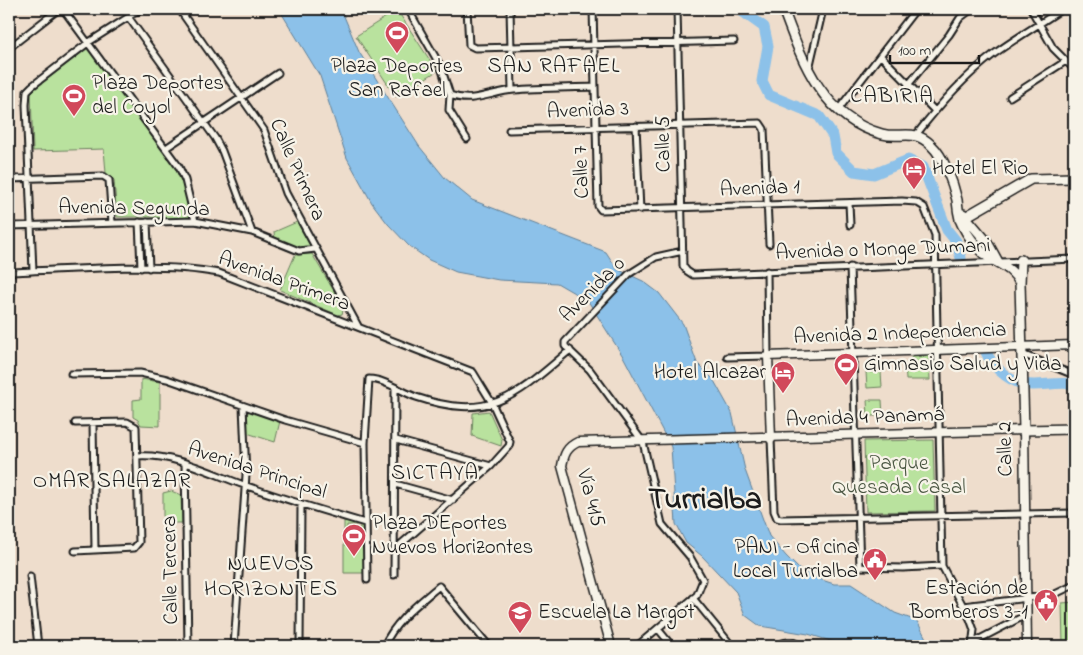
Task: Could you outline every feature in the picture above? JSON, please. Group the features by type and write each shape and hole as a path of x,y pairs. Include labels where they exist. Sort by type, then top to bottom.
{"main road":[{"path":"783,9 808,73 826,98 838,110 856,123 882,134 916,135 932,146 942,160 962,216 980,249 1010,269 1020,283"},
{"path":"962,216 1031,179 1074,178"},
{"path":"962,216 987,242 998,262"},
{"name":"Calle 2","path":"1021,260 1024,430"},
{"name":"Avenida 4 Panamá","path":"1024,430 1074,429"}],"street":[{"path":"9,48 59,9"},
{"path":"63,9 166,148 185,180 196,221"},
{"path":"33,271 28,179 27,91 89,42 141,9"},
{"name":"Calle Primera","path":"181,9 264,130 286,193 358,327"},
{"path":"408,9 440,67 450,95 449,110 467,139"},
{"path":"467,9 469,45 475,48 734,41"},
{"path":"510,9 512,90"},
{"name":"Calle 7","path":"593,9 598,206 605,211"},
{"name":"Calle 5","path":"677,9 680,209 683,266 686,272 693,275"},
{"path":"808,73 823,9"},
{"path":"838,110 916,9"},
{"path":"908,85 944,42 960,18 972,9"},
{"path":"1031,9 1053,48 1074,68"},
{"path":"916,135 935,110 994,55 1062,9"},
{"path":"129,18 222,151 252,232"},
{"path":"880,56 935,110"},
{"path":"1010,97 1066,61"},
{"path":"166,148 278,74"},
{"path":"450,95 460,99 469,99 512,90 595,87"},
{"name":"Avenida 3","path":"509,130 757,123 764,129 767,206"},
{"path":"636,126 640,210"},
{"path":"9,179 106,177 109,180 112,223"},
{"name":"Avenida 1","path":"605,211 916,202 927,212 934,229 936,264"},
{"path":"849,203 850,225"},
{"path":"767,206 768,244"},
{"name":"Avenida Segunda","path":"9,226 196,221 252,232 287,248 299,251 316,249"},
{"path":"139,222 141,268"},
{"path":"147,222 149,268"},
{"name":"Avenida 0","path":"570,350 565,346 565,342 575,330 644,262 669,253 683,251"},
{"path":"976,262 988,256"},
{"name":"Avenida 0 Monge Dumani","path":"693,275 1074,259"},
{"path":"936,264 936,350 942,566 974,630 972,645"},
{"path":"850,267 860,567 904,568 942,566"},
{"name":"Avenida Primera","path":"9,272 141,268 197,269 219,274 473,372 492,403 510,442 491,466"},
{"path":"767,271 774,511 777,518 940,517 1074,513"},
{"name":"Avenida 2 Independencia","path":"727,357 936,350 1022,350 1074,345"},
{"path":"367,580 365,444 369,379 441,404 475,407 508,399 523,390 570,350 590,370 643,442 662,524 690,557 701,575 702,586 693,598 637,646"},
{"path":"1022,350 1074,375"},
{"path":"71,374 140,373 167,379 242,406 365,444"},
{"path":"394,575 395,389"},
{"path":"234,646 245,486 242,406"},
{"path":"75,422 126,422 134,424 138,456 138,545 134,548 75,551"},
{"path":"93,423 95,550"},
{"name":"Avenida 4 Panamá","path":"657,441 1024,430"},
{"name":"Calle 2","path":"1024,430 1027,646"},
{"path":"396,440 491,466"},
{"name":"Vía 415","path":"610,646 562,466 563,458 571,446 578,442 657,441"},
{"name":"Avenida Principal","path":"138,456 160,457 185,463 245,486 365,523"},
{"name":"Calle Tercera","path":"185,463 188,646"},
{"path":"393,551 491,466"},
{"path":"395,484 452,500"},
{"path":"300,646 301,504"},
{"path":"30,576 38,646"},
{"path":"963,606 1053,595 1074,585"},
{"path":"384,646 389,634 404,617 439,586 489,646"},
{"path":"693,598 732,646"},
{"path":"972,645 1026,615"},
{"path":"658,629 672,646"},
{"path":"777,646 781,643 789,642 799,646"}],"green space":[{"name":"Plaza Deportes San Rafael","path":"397,10 437,71 396,97 356,36"},
{"path":"88,48 177,170 183,184 191,217 186,217 187,220 157,220 156,217 117,217 114,180 106,173 104,149 33,151 31,92"},
{"path":"297,222 312,249 292,249 275,241 274,232"},
{"path":"312,254 344,308 342,314 338,315 280,290 295,255"},
{"path":"929,356 930,380 906,380 905,364 911,364 911,357"},
{"path":"866,372 881,372 882,387 867,388"},
{"path":"141,379 160,382 160,426 141,425 133,417 133,400 141,399"},
{"path":"867,400 882,400 883,416 868,416"},
{"path":"249,411 280,421 275,442 247,433 245,417"},
{"path":"489,411 502,440 501,446 472,436 473,413"},
{"name":"Parque Quesada Casal","path":"933,440 935,511 866,512 864,441"},
{"path":"171,491 181,495 182,523 163,523 163,493"},
{"path":"344,519 363,524 365,573 344,573","holes":["347,525 360,525 359,542 347,542"]},
{"path":"1074,602 1074,646 1063,646 1062,603"}],"water":[{"path":"279,9 341,9 359,52 419,146 445,178 472,200 606,252 617,269 643,281 659,293 683,324 697,363 713,379 732,413 745,470 769,536 800,570 834,584 851,584 895,613 917,621 930,646 847,646 808,634 760,626 745,615 736,592 702,556 686,543 676,524 671,447 624,358 588,301 557,283 499,280 456,272 429,260 409,246 388,224 372,203 347,158 320,76"}],"waterway":[{"path":"739,9 764,27 768,46 762,81 769,95 819,116 833,136 836,153 854,171 874,174 908,160 923,167 947,230 956,241 961,258"},
{"path":"986,352 990,360 1000,371 1018,383 1027,385 1074,384"}],"place":[{"name":"Plaza Deportes San Rafael","path":"397,54"},
{"name":"Plaza Deportes del Coyol","path":"74,117"},
{"name":"Hotel El Rio","path":"914,190"},
{"name":"Gimnasio Salud y Vida","path":"846,386"},
{"name":"Hotel Alcazar","path":"783,394"},
{"name":"Plaza DEportes Nuevos Horizontes","path":"354,557"},
{"name":"PANI - Oficina Local Turrialba","path":"875,581"},
{"name":"Estación de Bomberos 3-1","path":"1046,622"},
{"name":"Escuela La Margot","path":"520,634"}],"district":[{"name":"SAN RAFAEL","path":"554,67"},
{"name":"CABIRIA","path":"892,97"},
{"name":"SICTAYA","path":"435,474"},
{"name":"OMAR SALAZAR","path":"112,482"},
{"name":"Turrialba","path":"705,500"},
{"name":"NUEVOS HORIZONTES","path":"271,578"}]}
